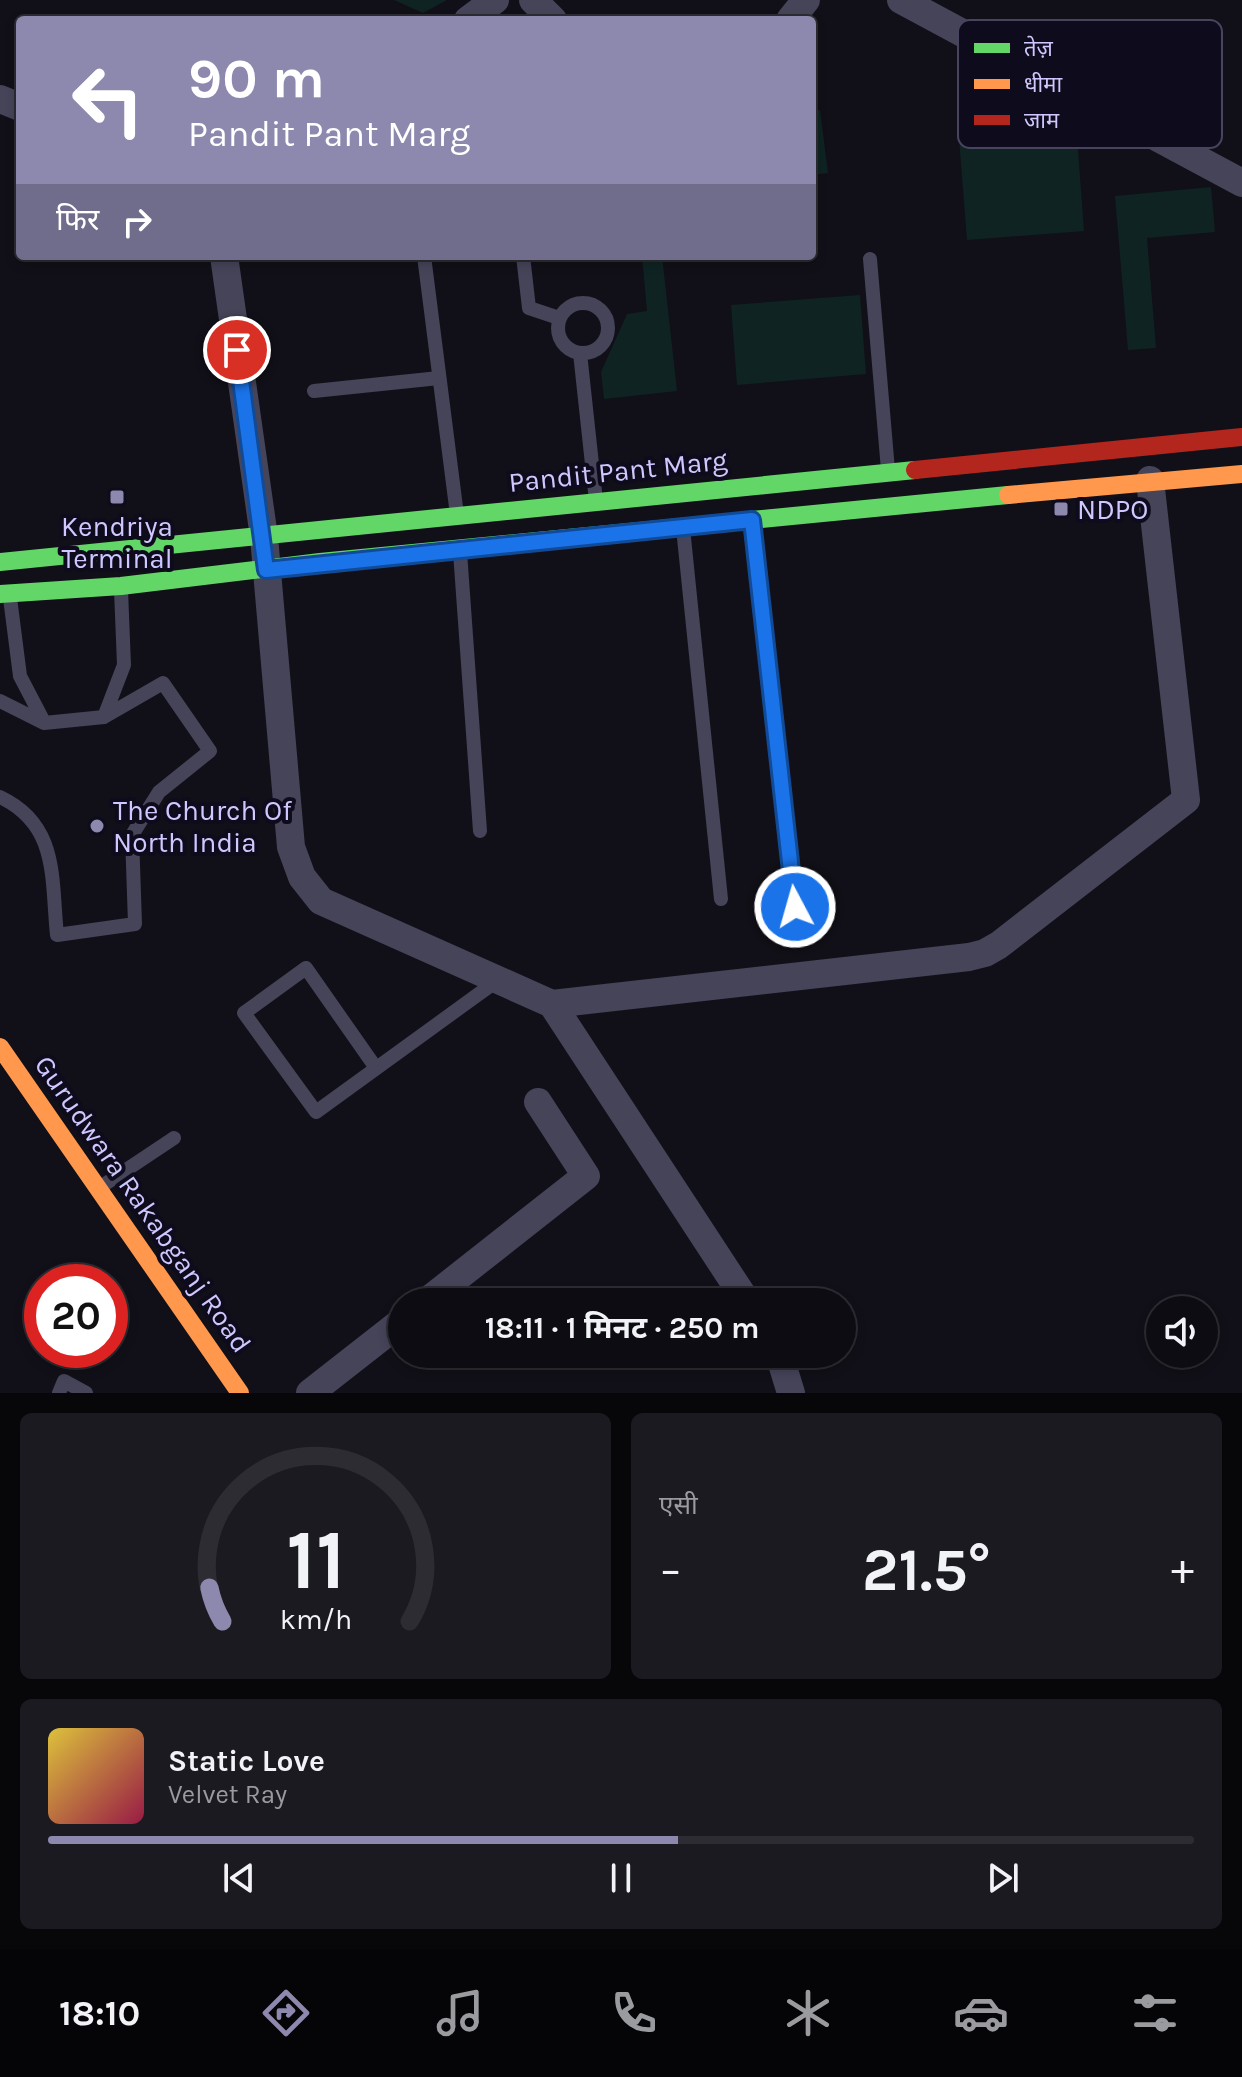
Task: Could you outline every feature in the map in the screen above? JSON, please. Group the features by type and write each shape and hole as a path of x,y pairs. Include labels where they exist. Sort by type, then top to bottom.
{"street":[{"path":"473,16 495,0"},
{"path":"533,0 549,16"},
{"path":"793,16 806,0"},
{"path":"901,0 958,31"},
{"path":"1177,148 1242,183"},
{"path":"225,260 264,537 291,847 302,877 321,901 552,1004 985,953 1186,800 1150,480"},
{"name":"Pandit Pant Marg","path":"0,562 888,470 1242,437"},
{"path":"5,593 121,586 459,549 1150,480 1242,474"},
{"path":"552,1004 738,1288"},
{"name":"Gurudwara Rakabganj Road","path":"0,1047 240,1393"},
{"path":"444,1288 586,1176 538,1102"},
{"path":"310,1393 388,1332"},
{"path":"783,1368 791,1393"}],"lane":[{"path":"870,259 888,470"},
{"path":"424,260 457,517 480,831"},
{"path":"523,260 529,308 559,318"},
{"path":"586,303 599,308 606,318 607,334 594,351 571,351 559,337 559,318 568,307 586,303"},
{"path":"580,353 596,502"},
{"path":"314,391 439,378"},
{"path":"752,520 798,937"},
{"path":"683,527 721,899"},
{"path":"104,717 124,665 121,586"},
{"path":"5,593 20,676 44,723"},
{"path":"0,701 44,723 104,717 163,683 210,751 159,792 132,835 135,924 57,935 46,840 21,807 0,797"},
{"path":"376,1068 306,968 244,1013 316,1112 499,980"},
{"path":"98,1188 174,1138"},
{"path":"59,1393 64,1381 86,1393"}],"green space":[{"path":"394,0 447,0 423,13"},
{"path":"816,110 820,110 828,173 816,174"},
{"path":"960,148 1078,148 1084,231 967,240"},
{"path":"1211,187 1215,232 1147,238 1156,348 1128,350 1115,196"},
{"path":"642,260 662,260 677,391 604,399 601,372 627,314 647,311"},
{"path":"860,295 866,374 737,385 731,305"}],"traffic: fast":[{"path":"0,562 915,470"},
{"path":"0,594 121,586 320,562 1008,495"}],"traffic: slow":[{"path":"1008,495 1242,474"},
{"path":"0,1047 240,1393"}],"traffic: jam":[{"path":"915,470 1242,437"}],"place":[{"name":"Kendriya Terminal","path":"117,497"},
{"name":"NDPO","path":"1061,509"},
{"name":"The Church Of North India","path":"97,826"}],"route":[{"path":"237,350 266,570 320,562 752,520 795,907"}]}
